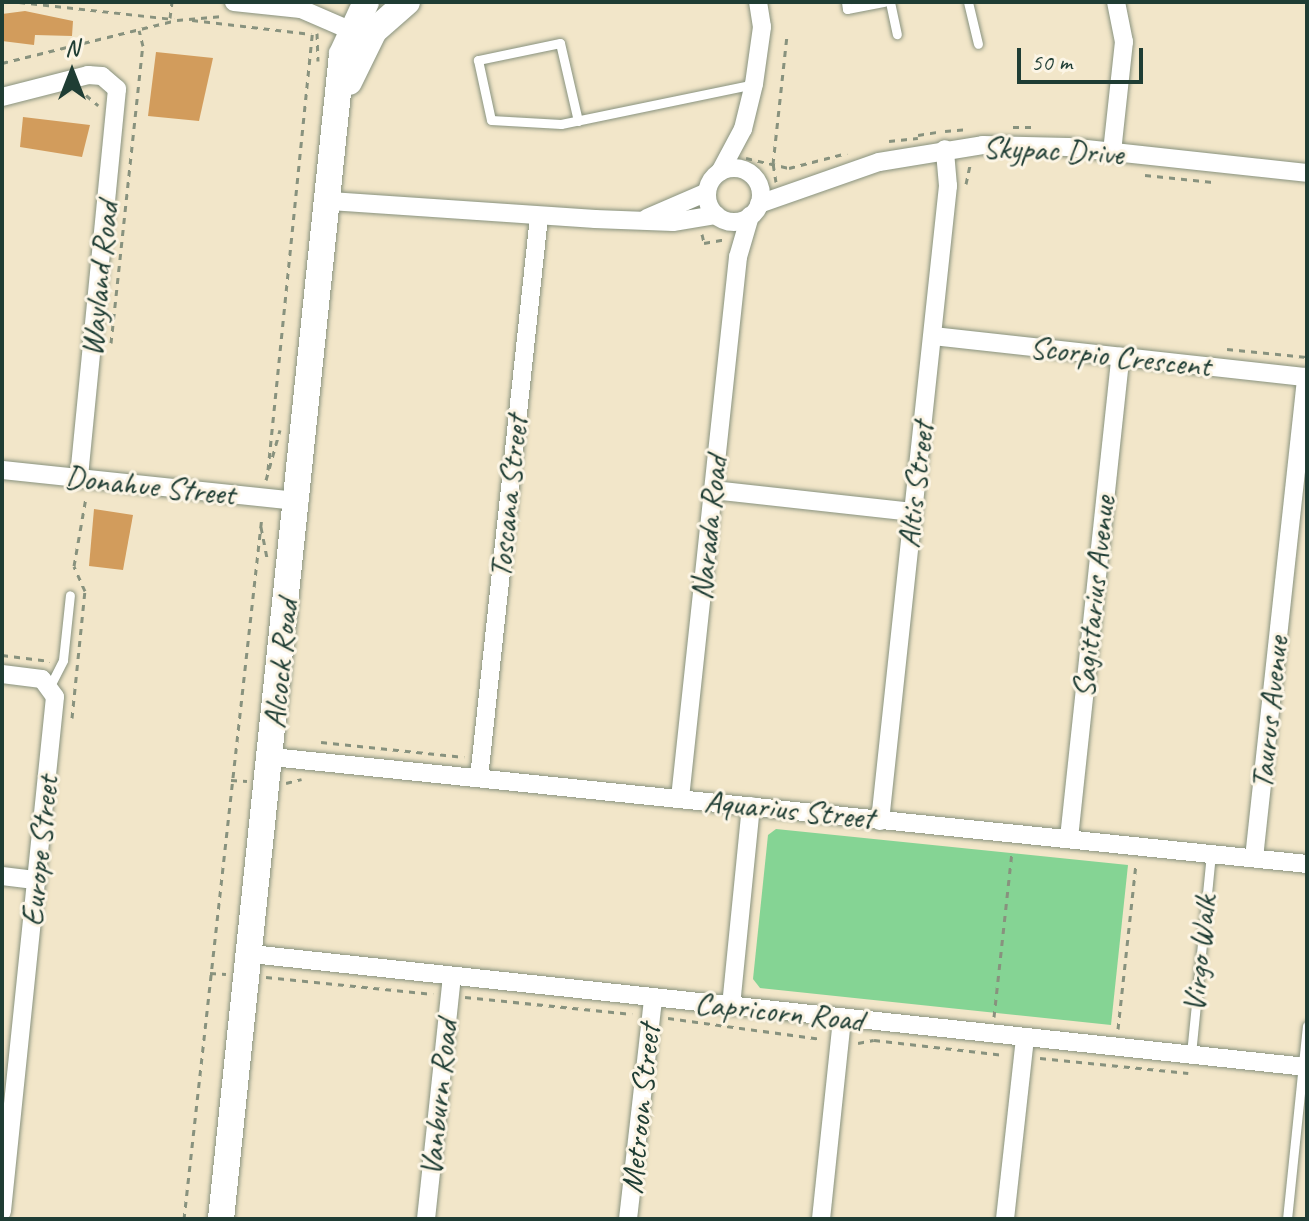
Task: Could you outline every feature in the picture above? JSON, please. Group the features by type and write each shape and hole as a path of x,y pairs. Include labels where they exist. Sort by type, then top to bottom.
{"street":[{"path":"234,2 301,9 360,34 407,2"},
{"name":"Alcock Road","path":"221,1219 340,109 342,54 360,34 366,2"},
{"path":"644,219 707,192 743,129 754,84 762,27 758,2"},
{"path":"1112,152 1124,42 1116,2"},
{"name":"Wayland Road","path":"2,97 88,75 111,82 119,100 79,479"},
{"path":"330,201 539,217 673,222 719,217 736,222 755,210 743,129"},
{"name":"Skypac Drive","path":"751,175 777,187 804,184 945,149 1024,144 1307,173"},
{"name":"Altis Street","path":"880,821 948,186 945,149"},
{"path":"720,172 733,168 751,175"},
{"name":"Skypac Drive","path":"755,210 777,187"},
{"path":"707,192 719,217"},
{"name":"Narada Road","path":"680,798 738,257 755,210"},
{"name":"Toscana Street","path":"479,778 539,217"},
{"name":"Narada Road","path":"719,217 738,257"},
{"name":"Scorpio Crescent","path":"933,336 1306,377"},
{"name":"Sagittarius Avenue","path":"1069,838 1120,357"},
{"name":"Taurus Avenue","path":"1254,858 1298,547 1306,377"},
{"name":"Donahue Street","path":"2,470 299,501"},
{"path":"713,490 913,512"},
{"path":"2,674 42,679 50,686"},
{"name":"Europe Street","path":"2,1211 9,1079 37,880 55,707 50,686"},
{"name":"Aquarius Street","path":"270,770 479,778 1307,864"},
{"path":"731,1006 751,806"},
{"path":"2,876 37,880"},
{"name":"Capricorn Road","path":"249,965 652,1007 731,1006 842,1019 1027,1049 1191,1054 1305,1066"},
{"name":"Vanburn Road","path":"426,1219 451,986"},
{"name":"Metroon Street","path":"628,1219 652,1007"},
{"path":"821,1219 842,1019"},
{"path":"1005,1219 1027,1049"}],"lane":[{"path":"846,2 847,9 884,2"},
{"path":"890,2 897,34"},
{"path":"968,2 978,44"},
{"path":"578,121 560,43 478,60 491,120 578,121 754,84"},
{"path":"50,686 63,660 70,595"},
{"name":"Virgo Walk","path":"1191,1054 1211,854"},
{"path":"1287,1219 1307,1026"}],"path":[{"path":"19,2 170,20 211,14 317,30 311,34 185,19"},
{"path":"170,20 172,2"},
{"path":"2,63 170,20"},
{"path":"110,354 143,46 139,30"},
{"path":"268,470 311,34"},
{"path":"777,187 787,35"},
{"path":"72,99 86,95 100,107"},
{"path":"965,197 968,166 980,164"},
{"path":"1136,174 1214,182"},
{"path":"72,722 85,591 74,566 83,497 98,498"},
{"path":"247,514 262,516"},
{"path":"184,1219 261,527"},
{"path":"2,655 30,658"},
{"path":"231,780 270,770 291,784 306,777"},
{"path":"994,1017 1012,851"},
{"path":"1118,1029 1136,864"},
{"path":"210,973 249,965 652,1007 822,1039"},
{"path":"1104,1028 1133,1030"},
{"path":"858,1043 874,1040 1027,1049 1193,1074"},
{"path":"1003,1070 1027,1049"},
{"path":"1027,1049 1039,1073"}],"green space":[{"path":"776,829 1128,865 1111,1025 760,988 753,979 768,835"}],"building":[{"path":"25,11 73,21 72,36 35,35 34,45 2,41 2,14"},
{"path":"156,52 213,58 199,121 148,116"},
{"path":"23,117 90,125 82,157 20,147"},
{"path":"94,509 133,515 123,570 89,566"}]}
